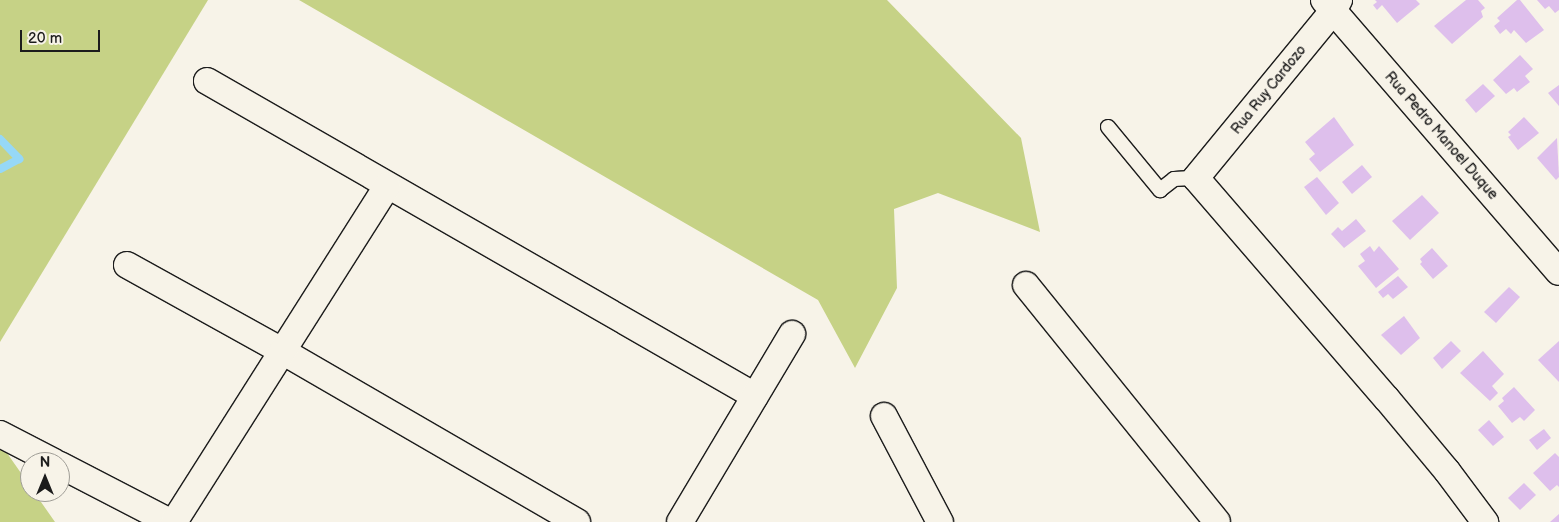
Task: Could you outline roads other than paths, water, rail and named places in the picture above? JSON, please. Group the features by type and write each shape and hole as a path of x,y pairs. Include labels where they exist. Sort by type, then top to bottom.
{"street":[{"name":"Rua Ruy Cardozo","path":"1196,178 1332,4"},
{"name":"Rua Pedro Manoel Duque","path":"1332,4 1559,272"},
{"path":"207,81 755,396"},
{"path":"1196,178 1399,413 1458,485 1485,522"},
{"path":"174,522 387,186"},
{"path":"127,265 577,522"},
{"path":"1026,285 1217,522"},
{"path":"680,522 792,334"},
{"path":"884,416 940,522"},
{"path":"0,434 35,452"},
{"path":"70,470 170,522"}],"lane":[{"path":"1108,127 1160,190 1174,179 1196,178"}],"waterway":[{"path":"0,139 19,159 0,169"}]}
